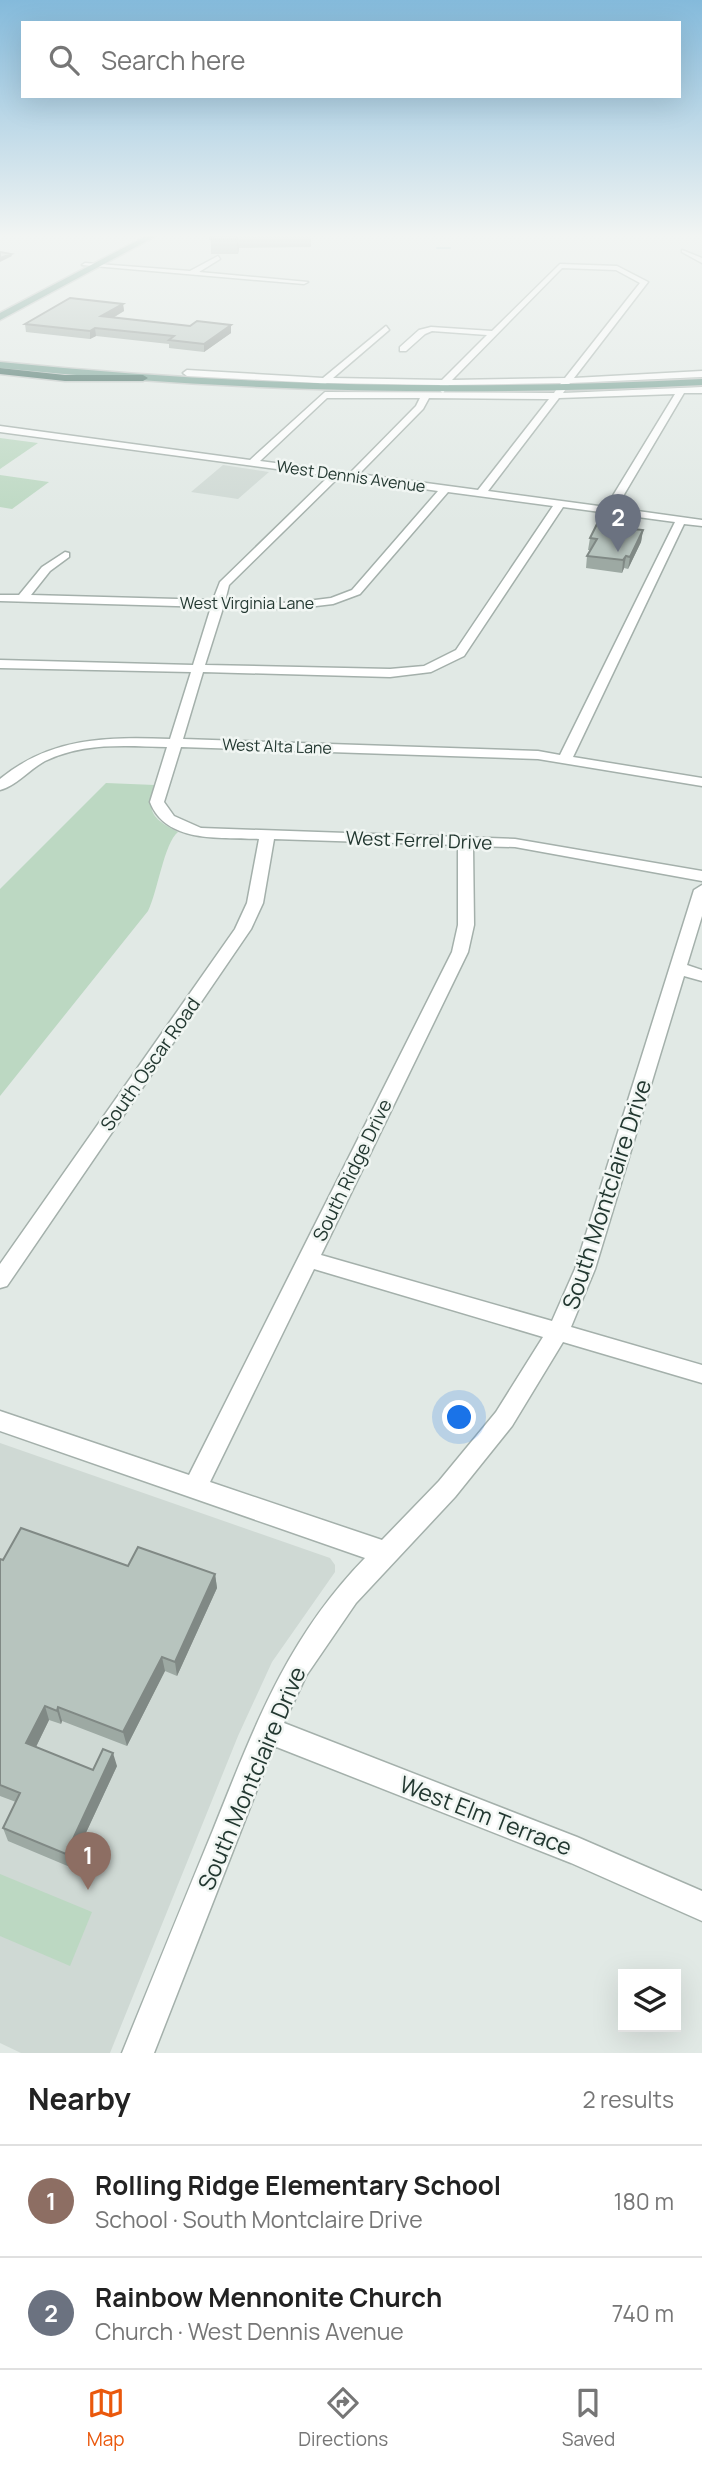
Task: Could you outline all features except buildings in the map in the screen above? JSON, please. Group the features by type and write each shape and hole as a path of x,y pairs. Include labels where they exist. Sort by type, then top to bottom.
{"highway":[{"path":"0,366 73,379 142,378"},
{"path":"98,375 123,375"}],"main road":[{"path":"0,366 98,375 322,388 563,388 702,382"},
{"path":"0,366 142,378"}],"street":[{"path":"251,463 322,388 382,332"},
{"path":"403,349 424,332"},
{"path":"481,332 493,333"},
{"path":"481,493 608,332"},
{"path":"444,386 493,333"},
{"path":"187,373 425,397 563,388 702,374"},
{"path":"563,388 702,390"},
{"path":"609,510 681,391"},
{"path":"352,476 420,407 425,397"},
{"name":"West Dennis Avenue","path":"0,429 702,523"},
{"path":"174,743 224,584 337,474"},
{"name":"West Virginia Lane","path":"0,598 302,606 333,601 356,592 445,489"},
{"path":"0,664 390,673 415,671 438,665 460,653 560,504"},
{"path":"566,757 681,520"},
{"path":"22,599 43,572 65,555"},
{"name":"West Alta Lane","path":"0,786 36,758 71,746 111,741 566,757 702,782"},
{"name":"West Ferrel Drive","path":"174,743 160,792 159,811 181,827 200,832 542,845 702,876"},
{"name":"South Oscar Road","path":"0,1280 243,929 255,903 267,835"},
{"name":"South Ridge Drive","path":"195,1488 460,952 466,925 465,841"},
{"name":"South Montclaire Drive","path":"138,2053 267,1730 297,1667 321,1627 347,1594 447,1489 504,1419 558,1332 584,1269 702,890"},
{"path":"678,968 702,976"},
{"path":"308,1259 702,1374"},
{"path":"0,1421 385,1553"},
{"name":"West Elm Terrace","path":"267,1730 577,1850 702,1906"}],"shaded area":[{"path":"223,465 269,472 238,499 191,492"},
{"path":"0,1443 330,1558 335,1565 335,1572 272,1662 238,1736 110,2053 21,2053 0,2043"}],"green space":[{"path":"0,438 38,443 0,469"},
{"path":"0,475 49,482 12,509 0,507"},
{"path":"106,783 155,785 151,802 154,814 157,819 178,832 169,846 148,911 0,1096 0,889"},
{"path":"0,1874 92,1912 70,1966 0,1936"}],"place":[{"name":"Rainbow Mennonite Church","path":"618,552"},
{"name":"Rolling Ridge Elementary School","path":"88,1890"}]}
